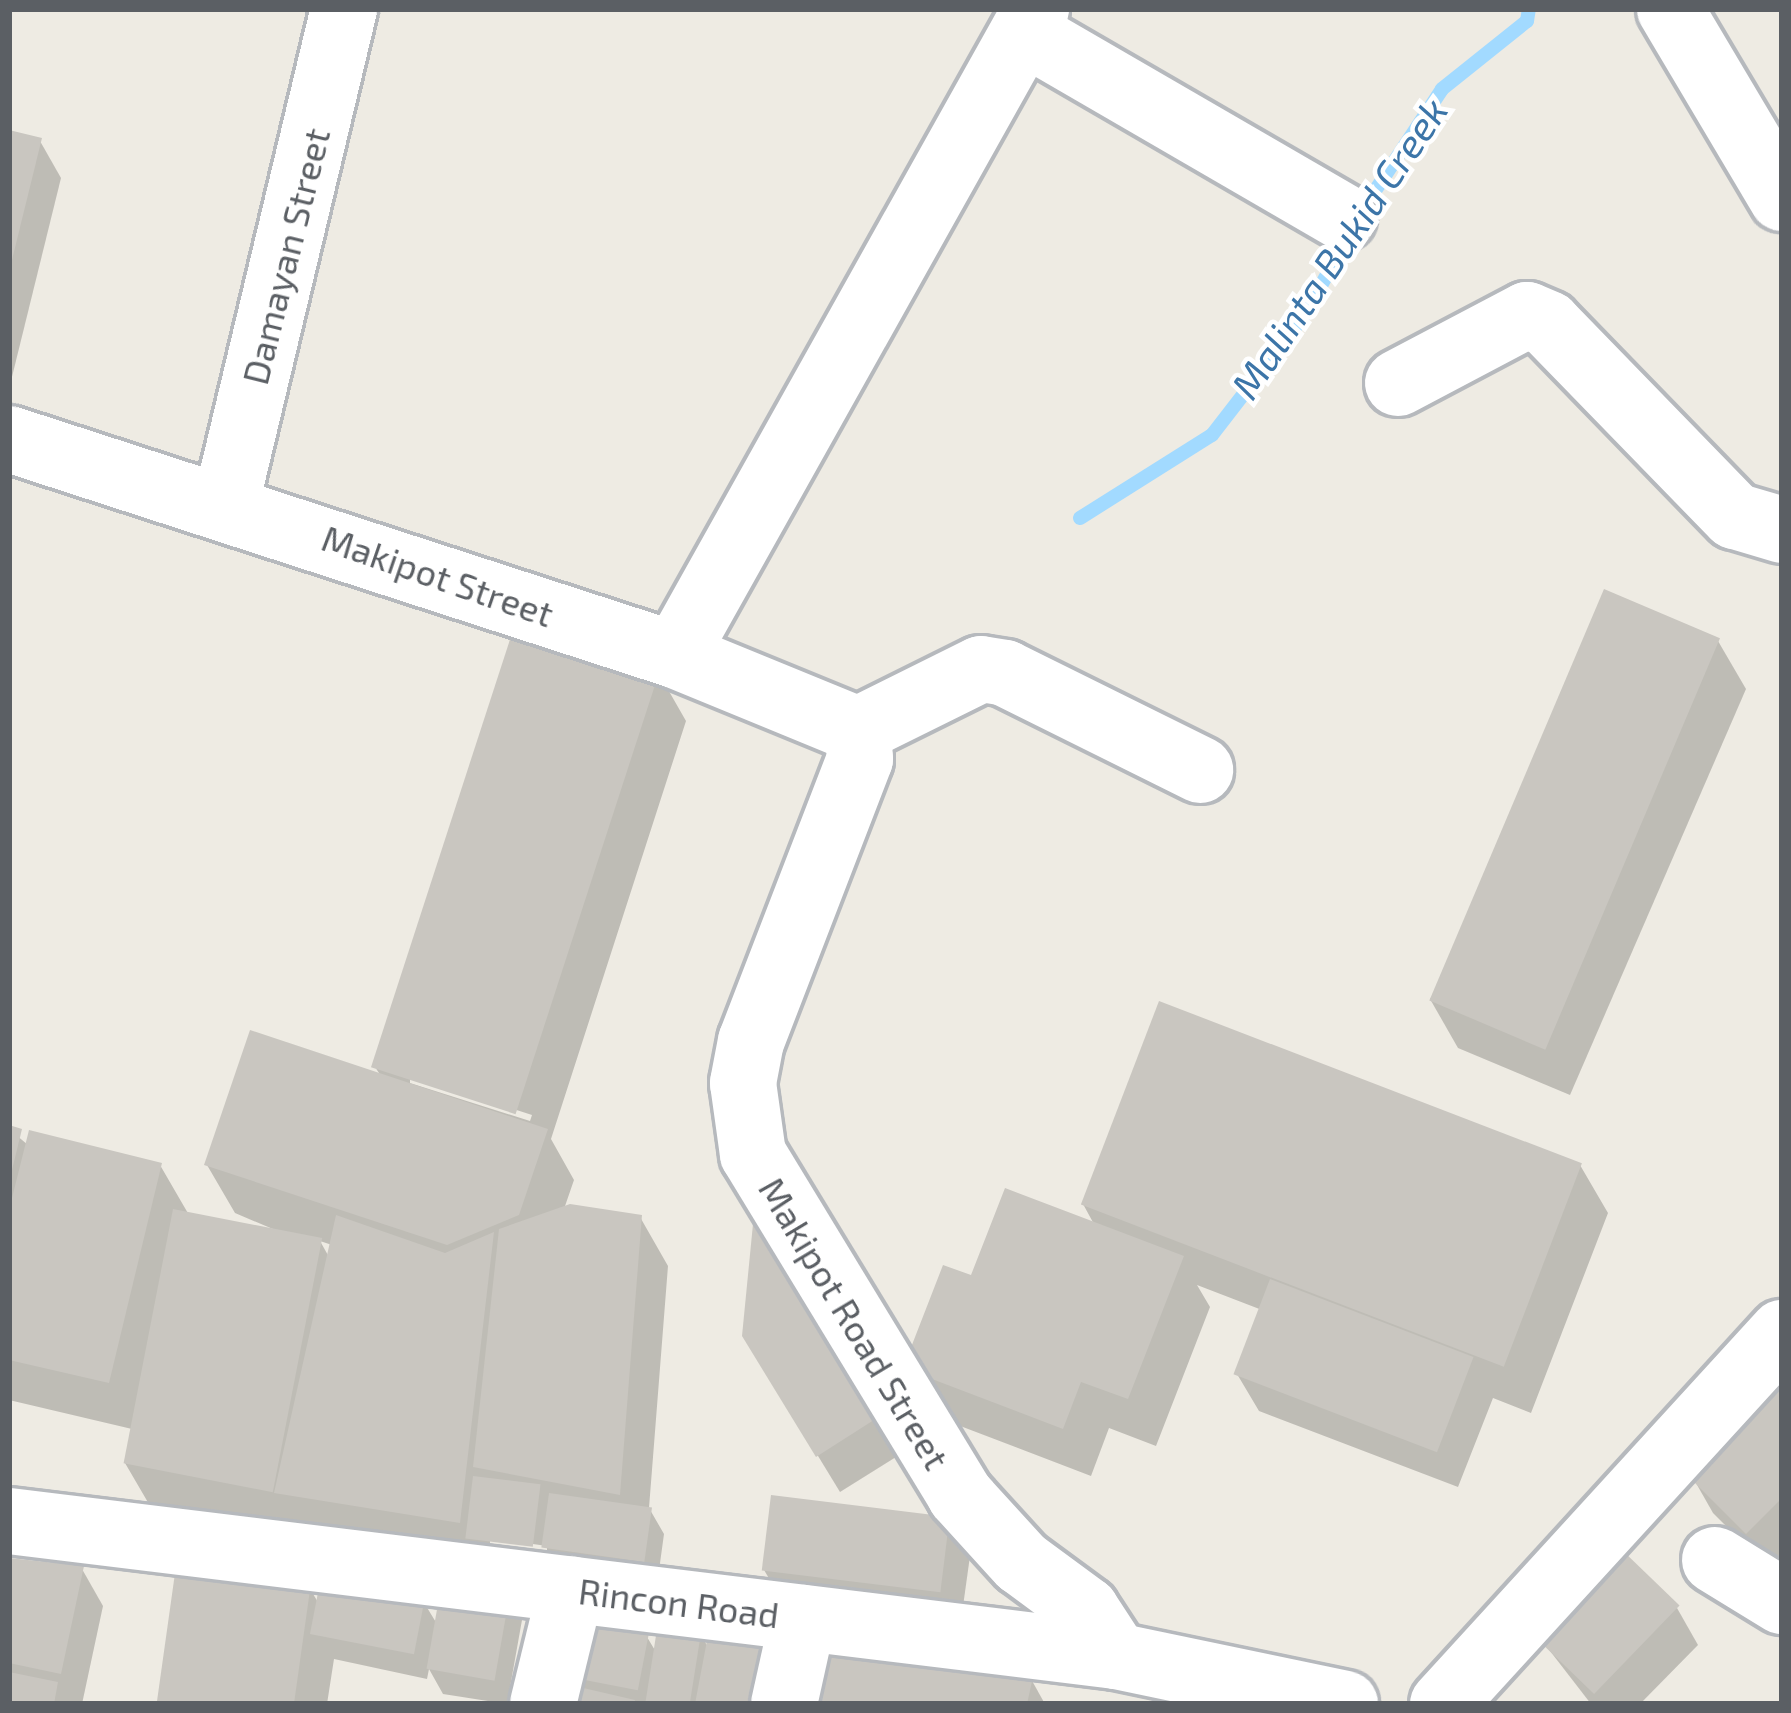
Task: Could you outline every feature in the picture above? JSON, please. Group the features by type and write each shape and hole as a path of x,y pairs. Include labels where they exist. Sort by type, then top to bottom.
{"street":[{"name":"Damayan Street","path":"226,503 344,9"},
{"path":"1670,9 1782,198"},
{"path":"675,655 1030,21 1343,217"},
{"path":"1398,383 1527,315 1548,324 1735,516 1782,530"},
{"name":"Makipot Street","path":"9,439 226,503 675,655 858,730"},
{"path":"858,730 981,669 1005,673 1200,770"},
{"name":"Makipot Road Street","path":"858,730 860,759 751,1041 743,1083 753,1154 775,1202 960,1496 1021,1562 1086,1610 1116,1656"},
{"path":"1443,1704 1782,1333"},
{"name":"Rincon Road","path":"9,1521 1116,1656 1278,1695 1346,1704"},
{"path":"1715,1560 1782,1601"},
{"path":"543,1704 571,1589"},
{"path":"784,1704 803,1618"}],"building":[{"path":"9,130 42,138 11,264 9,264"},
{"path":"1604,589 1720,638 1545,1050 1429,1000"},
{"path":"515,624 660,671 516,1114 371,1067"},
{"path":"1159,1001 1582,1163 1504,1367 1081,1205"},
{"path":"250,1030 548,1129 519,1215 447,1245 204,1165"},
{"path":"9,1125 22,1129 11,1174 9,1174"},
{"path":"29,1130 162,1163 109,1383 9,1360 9,1210"},
{"path":"1005,1188 1184,1256 1128,1399 1081,1382 1063,1429 903,1368 943,1265 971,1275"},
{"path":"570,1204 642,1215 620,1495 473,1467 499,1229"},
{"path":"173,1209 322,1238 273,1492 124,1463"},
{"path":"336,1215 445,1253 494,1232 460,1523 274,1493"},
{"path":"753,1224 877,1418 816,1457 742,1336"},
{"path":"1270,1279 1474,1357 1437,1452 1233,1374"},
{"path":"1782,1384 1782,1498 1746,1534 1688,1476"},
{"path":"473,1476 540,1484 533,1547 465,1539"},
{"path":"549,1493 652,1507 644,1562 541,1547"},
{"path":"771,1495 950,1517 940,1592 762,1570"},
{"path":"1622,1550 1680,1606 1594,1694 1537,1638"},
{"path":"9,1558 84,1566 61,1674 9,1663"},
{"path":"176,1566 311,1585 294,1704 157,1704"},
{"path":"321,1577 425,1597 414,1654 310,1634"},
{"path":"442,1581 510,1593 494,1681 427,1669"},
{"path":"580,1621 649,1634 638,1690 569,1677"},
{"path":"658,1623 701,1630 690,1704 645,1704"},
{"path":"708,1635 784,1649 774,1704 695,1704"},
{"path":"824,1645 1033,1677 1027,1704 810,1704"},
{"path":"9,1672 58,1682 54,1704 9,1704"},
{"path":"566,1684 635,1700 634,1704 562,1704"}],"waterway":[{"name":"Malinta Bukid Creek","path":"1361,212 1442,89 1527,21 1529,9"},
{"name":"Malinta Bukid Creek","path":"1080,518 1212,435 1304,316 1348,237"}]}
